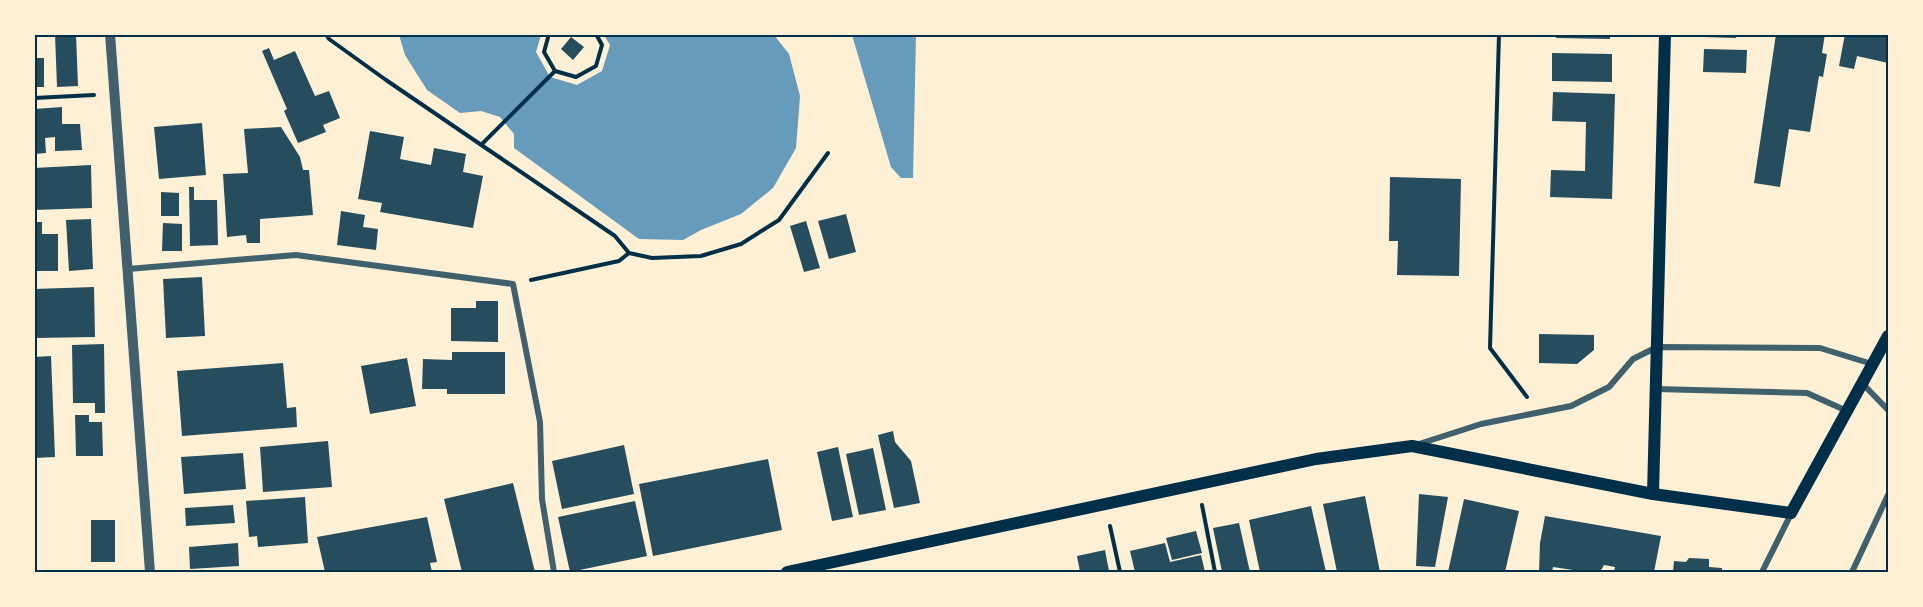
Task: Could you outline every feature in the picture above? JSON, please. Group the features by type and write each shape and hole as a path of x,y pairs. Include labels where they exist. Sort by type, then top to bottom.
{"main road":[{"path":"1653,494 1665,34"},
{"path":"787,573 1316,459 1412,446 1653,494 1791,513 1888,336"}],"street":[{"path":"110,34 150,573"},
{"path":"128,269 296,255 513,284 540,422 542,499 554,573"},
{"path":"1412,446 1480,424 1572,406 1609,387 1633,359 1657,347 1820,348 1872,363"},
{"path":"1862,383 1888,410"},
{"path":"1656,389 1807,393 1846,411"},
{"path":"1852,573 1888,495"},
{"path":"1762,573 1791,513"}],"path":[{"path":"326,34 329,39 386,80 615,236 629,253 652,258 701,256 741,244 779,220 828,153"},
{"path":"549,34 544,52 555,71 576,77 596,66 602,45 596,34"},
{"path":"1499,34 1490,348 1528,397"},
{"path":"481,145 555,71"},
{"path":"34,98 115,94"},
{"path":"513,284 618,261 629,253"},
{"path":"1198,484 1215,573"},
{"path":"1106,505 1120,573"}],"water":[{"path":"399,35 541,35 536,52 550,77 577,85 602,71 610,45 604,35 774,35 789,54 800,96 796,148 773,188 741,214 683,240 639,239 514,148 514,134 500,117 481,111 460,113 427,90 405,55"},
{"path":"852,35 916,35 913,178 901,178 891,167"}],"building":[{"path":"55,34 76,34 78,86 57,87"},
{"path":"1556,34 1610,34 1610,39 1556,38"},
{"path":"1703,34 1736,34 1736,38 1703,37"},
{"path":"1776,34 1825,34 1822,53 1827,54 1823,77 1819,76 1810,132 1789,129 1780,187 1754,183"},
{"path":"1845,34 1888,34 1888,63 1857,56 1854,69 1839,66"},
{"path":"571,37 584,47 573,60 561,49"},
{"path":"269,48 274,60 295,51 315,96 329,91 340,118 323,125 326,132 298,143 284,111 287,109 262,51"},
{"path":"1704,49 1747,50 1746,73 1703,72"},
{"path":"1552,53 1612,54 1612,82 1552,81"},
{"path":"34,58 44,58 44,87 34,87"},
{"path":"1553,92 1615,94 1612,199 1550,197 1551,170 1585,171 1586,122 1552,121"},
{"path":"62,107 62,124 80,124 82,150 55,151 55,137 45,138 46,153 34,154 34,109"},
{"path":"202,123 206,175 159,179 154,127"},
{"path":"281,127 300,157 303,170 309,170 313,215 260,219 260,243 247,243 246,235 227,237 223,174 248,173 244,129"},
{"path":"370,131 404,137 400,159 431,165 434,148 466,154 463,172 483,176 473,228 380,212 382,203 358,199"},
{"path":"91,165 92,208 34,210 34,168"},
{"path":"1390,177 1461,179 1459,276 1397,275 1398,241 1389,241"},
{"path":"189,187 194,187 194,200 217,200 218,245 190,246"},
{"path":"161,192 179,193 179,216 161,216"},
{"path":"341,211 365,215 363,227 378,229 376,250 337,245"},
{"path":"846,214 856,252 829,259 818,221"},
{"path":"91,219 93,269 69,271 66,220"},
{"path":"806,221 820,268 804,272 790,226"},
{"path":"34,222 42,222 42,234 58,234 58,271 34,271"},
{"path":"163,223 182,224 182,251 162,251"},
{"path":"202,277 205,336 166,338 163,279"},
{"path":"94,287 95,337 34,338 34,289"},
{"path":"476,301 498,301 498,342 451,341 451,308 476,308"},
{"path":"1539,334 1594,335 1594,350 1577,364 1539,363"},
{"path":"104,344 105,413 95,413 95,403 73,403 72,345"},
{"path":"452,352 505,352 505,394 447,394 447,389 422,389 423,359 452,360"},
{"path":"51,356 55,457 34,458 34,357"},
{"path":"407,358 416,406 370,414 361,366"},
{"path":"283,363 287,408 296,407 297,427 182,436 177,371"},
{"path":"75,415 89,415 89,422 102,422 103,456 76,456"},
{"path":"893,431 895,442 911,461 920,503 894,508 878,435"},
{"path":"328,441 332,487 263,492 260,447"},
{"path":"624,445 634,494 562,509 552,461"},
{"path":"838,447 853,517 832,521 817,452"},
{"path":"873,448 886,510 859,515 846,454"},
{"path":"243,453 246,489 184,494 181,457"},
{"path":"768,459 782,530 653,556 639,484"},
{"path":"513,483 535,572 462,572 444,499"},
{"path":"1419,494 1448,497 1435,567 1416,566"},
{"path":"1365,496 1380,572 1337,572 1323,504"},
{"path":"305,497 308,543 258,547 257,536 249,537 246,501"},
{"path":"1464,499 1519,511 1505,572 1448,572"},
{"path":"635,501 647,556 570,572 558,517"},
{"path":"233,505 235,523 186,526 185,508"},
{"path":"1311,506 1326,572 1260,572 1249,520"},
{"path":"1545,516 1661,536 1654,572 1614,572 1615,567 1604,565 1600,572 1572,572 1573,570 1553,567 1552,572 1539,572 1540,543"},
{"path":"427,517 437,562 430,563 432,572 325,572 317,537"},
{"path":"91,520 115,520 115,562 91,562"},
{"path":"1239,523 1250,572 1222,572 1213,528"},
{"path":"1196,531 1202,553 1172,560 1166,538"},
{"path":"238,543 239,566 190,569 189,547"},
{"path":"1165,543 1170,562 1201,555 1205,572 1135,572 1130,551"},
{"path":"1105,550 1109,571 1080,572 1077,556"},
{"path":"1689,558 1709,559 1709,567 1722,568 1722,572 1673,572 1674,561 1686,562"}]}
